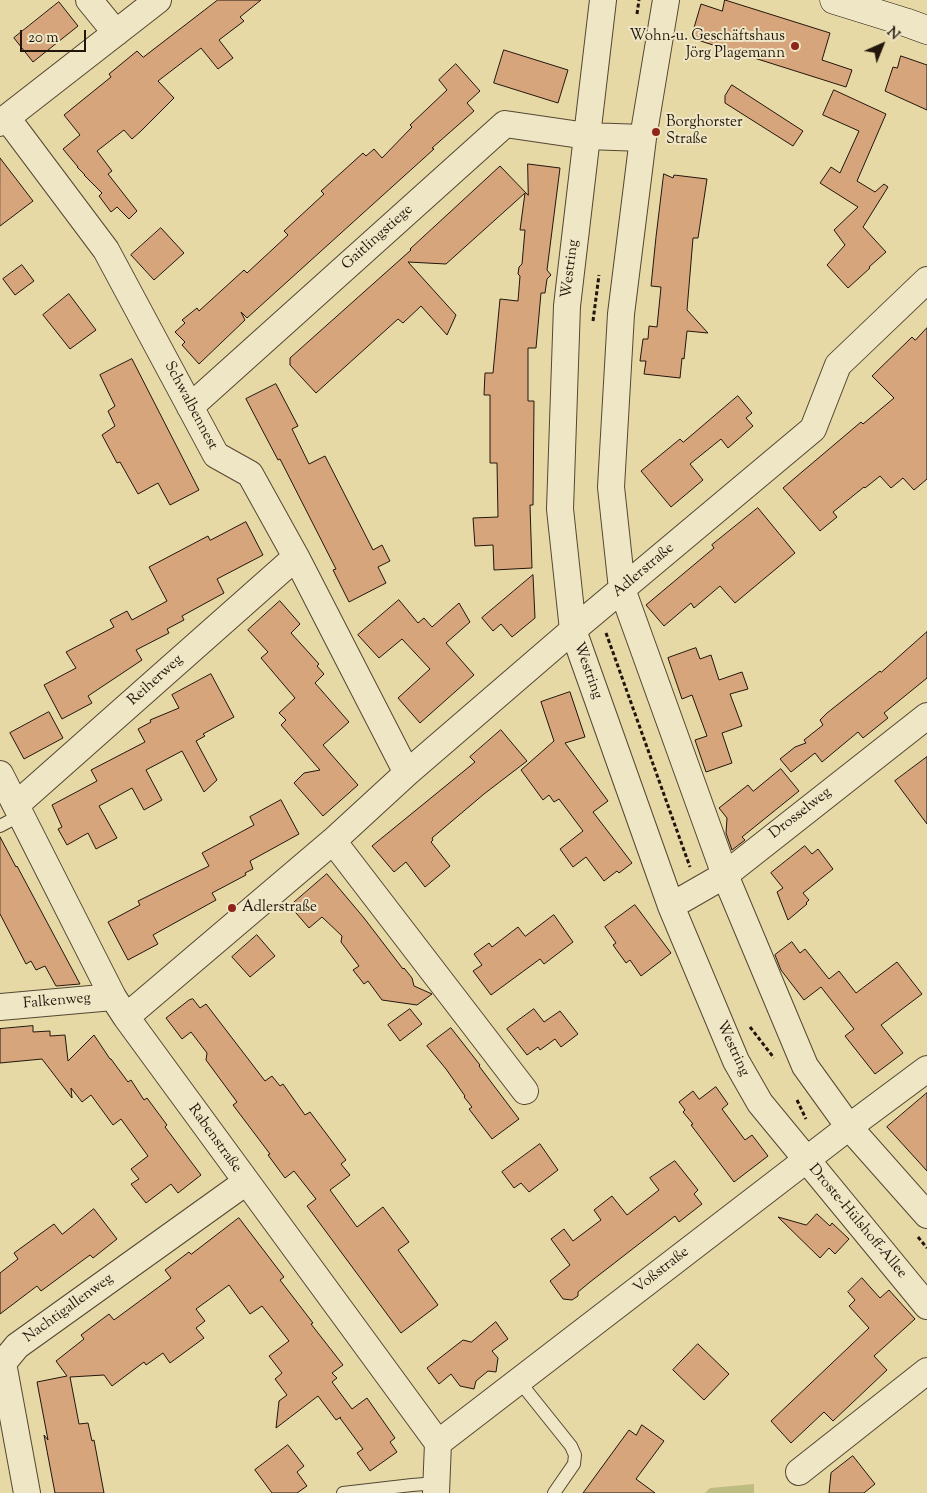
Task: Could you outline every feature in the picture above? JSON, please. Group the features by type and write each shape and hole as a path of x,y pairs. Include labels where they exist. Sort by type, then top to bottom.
{"main road":[{"path":"834,0 927,30"}],"street":[{"path":"90,0 116,33"},
{"path":"3,121 158,0"},
{"name":"Westring","path":"603,0 566,306 560,509 573,630 671,906 736,1061 760,1103 806,1160"},
{"path":"666,0 643,138 621,314 611,487 622,589 725,874 804,1066 849,1126 927,1215"},
{"name":"Schwalbennest","path":"3,121 106,250 216,455 250,474 296,557 407,773"},
{"name":"Gaitlingstiege","path":"190,407 505,124 587,136"},
{"path":"587,136 643,138"},
{"name":"Adlerstraße","path":"120,1007 333,842 407,773 573,630 813,429 838,365 927,280"},
{"name":"Reiherweg","path":"12,815 296,557"},
{"name":"Drosselweg","path":"671,906 725,874 927,716"},
{"name":"Rabenstraße","path":"0,774 12,815 120,1007 438,1443"},
{"path":"333,842 525,1092"},
{"name":"Falkenweg","path":"0,1007 120,1007"},
{"name":"Voßstraße","path":"438,1443 849,1126 927,1069"},
{"name":"Droste-Hülshoff-Allee","path":"806,1160 927,1306"},
{"name":"Nachtigallenweg","path":"27,1493 3,1363 17,1346 246,1182"},
{"path":"799,1472 927,1370"},
{"path":"436,1488 438,1443"}],"lane":[{"path":"519,1381 571,1446 575,1455 574,1464 554,1493"},
{"path":"342,1493 412,1484 436,1488"}],"path":[{"name":"Westring","path":"745,1022 777,1062"},
{"path":"794,1093 813,1133 828,1143"}],"shaded area":[{"path":"754,1484 754,1493 705,1493 710,1488"}],"building":[{"path":"218,0 261,0 240,17 244,21 219,40 233,58 218,69 201,48 158,81 174,98 141,131 132,139 124,130 97,151 112,171 108,174 137,211 129,219 117,207 111,212 99,196 102,193 84,175 63,149 80,135 64,115 111,77 109,74 137,51 143,57"},
{"path":"725,0 830,33 822,60 852,70 846,87 691,38 701,4 722,11"},
{"path":"59,2 78,26 33,62 14,38"},
{"path":"504,50 568,70 558,103 494,83"},
{"path":"901,56 927,65 927,110 885,91 893,67 897,68"},
{"path":"456,64 480,91 467,103 474,111 247,318 241,312 245,320 199,364 182,345 185,342 175,332 185,323 182,320 197,308 199,311 244,270 247,273 288,235 284,231 324,194 321,191 363,153 366,156 374,149 382,158 412,127 410,125 447,90 439,80"},
{"path":"732,85 803,131 793,146 725,103 725,96"},
{"path":"834,90 886,114 857,181 875,192 884,184 888,187 863,227 886,252 848,288 827,265 845,245 834,230 858,207 820,183 831,167 840,173 859,131 823,115"},
{"path":"0,158 33,201 0,226"},
{"path":"528,164 560,168 547,270 551,275 547,279 545,293 541,293 536,348 528,348 528,401 534,401 533,505 530,505 532,568 494,570 493,545 475,546 473,518 498,517 497,463 490,463 490,395 484,395 485,373 493,373 500,299 518,301 520,276 518,274 519,267 522,264 525,230 520,230 525,193 446,264 408,262 456,315 447,335 421,306 403,323 398,319 316,393 290,365 290,358 411,250 500,166 528,195"},
{"path":"664,174 673,178 674,175 707,179 698,238 693,238 687,310 708,333 687,331 680,378 644,374 646,361 640,361 643,339 648,339 649,326 657,327 661,287 651,286"},
{"path":"161,228 184,253 154,280 131,255"},
{"path":"22,265 34,281 15,295 3,279"},
{"path":"69,294 96,330 70,349 43,315"},
{"path":"927,328 927,479 914,490 903,478 891,488 880,476 833,512 837,517 820,531 783,488 861,422 863,424 894,398 872,376 912,337 915,340"},
{"path":"132,359 199,490 170,505 158,483 138,494 120,462 117,463 102,435 115,426 108,411 115,406 100,375"},
{"path":"276,384 298,426 292,429 309,464 325,456 373,550 382,545 390,561 378,567 386,583 349,602 333,570 336,569 280,459 278,460 246,399"},
{"path":"738,396 752,413 746,418 753,426 728,448 721,439 690,464 703,480 671,507 641,471 680,439 683,442"},
{"path":"758,508 795,553 735,603 720,586 694,608 691,603 664,626 646,605 714,548 712,545"},
{"path":"246,522 263,555 217,579 224,593 182,616 184,620 167,629 169,633 136,650 142,660 88,696 92,703 62,719 44,685 76,668 66,652 114,627 110,620 127,611 132,620 167,601 149,567 208,536 210,540"},
{"path":"533,575 535,618 512,637 501,624 493,631 482,618"},
{"path":"399,600 418,623 424,618 432,627 459,603 470,622 446,643 474,675 420,723 398,698 430,669 402,639 379,658 358,635"},
{"path":"280,601 300,624 291,633 319,664 317,666 324,674 315,683 349,722 323,745 358,785 323,816 294,783 304,773 320,770 281,725 286,720 279,713 295,698 261,658 268,652 248,630"},
{"path":"927,632 927,678 884,713 888,718 863,738 858,732 822,762 815,753 791,772 780,759 795,747 806,743 804,740 823,725 820,720 827,713 881,672"},
{"path":"696,648 700,659 711,655 719,680 742,672 748,689 730,694 742,726 722,733 732,763 706,772 695,740 707,736 692,695 682,699 668,658"},
{"path":"211,674 234,717 203,734 205,736 196,741 217,780 204,792 182,751 146,770 162,800 144,810 132,788 99,806 117,838 96,849 88,833 67,845 58,829 62,827 52,805 97,781 91,770 145,742 138,729 151,722 150,720 179,708 172,695"},
{"path":"570,692 585,737 565,743 608,801 593,812 632,863 604,881 586,857 573,867 560,849 583,831 559,799 554,802 549,795 543,800 521,770 554,741 541,702"},
{"path":"49,712 63,738 24,759 10,733"},
{"path":"501,730 527,761 432,838 431,842 450,866 425,887 406,862 394,872 372,846 475,762 470,757"},
{"path":"927,757 927,824 895,781"},
{"path":"781,769 799,791 742,837 745,840 732,850 726,833 727,818 719,808 748,785 753,791"},
{"path":"281,800 299,834 250,861 253,869 245,873 246,875 212,893 216,900 153,935 158,944 128,960 108,922 140,905 138,901 209,866 202,853 254,825 250,817"},
{"path":"0,837 80,984 56,986 45,966 36,970 31,961 26,964 0,914"},
{"path":"805,846 812,854 818,849 833,869 803,893 809,900 807,904 788,920 777,892 783,888 771,873"},
{"path":"327,874 412,978 414,986 432,994 417,1005 382,1000 368,981 364,984 353,970 359,966 341,942 342,936 322,917 309,928 290,906"},
{"path":"635,905 671,953 641,976 630,960 626,963 613,945 616,943 605,927"},
{"path":"554,915 573,942 544,964 540,959 491,995 473,971 482,965 474,954 489,943 492,947 518,927 525,936"},
{"path":"257,935 275,956 250,977 232,957"},
{"path":"792,942 800,953 805,949 829,979 839,971 856,993 897,962 922,994 881,1025 903,1053 875,1074 845,1036 854,1029 821,987 804,1000 781,970 775,955"},
{"path":"193,999 200,1008 206,1004 265,1081 272,1076 280,1086 283,1084 305,1115 310,1112 346,1160 341,1164 350,1175 330,1190 357,1227 383,1207 409,1242 398,1250 438,1305 401,1333 307,1206 316,1199 294,1171 285,1178 268,1155 270,1154 233,1105 237,1102 206,1060 207,1053 191,1032 182,1039 166,1018"},
{"path":"410,1009 422,1024 400,1041 388,1025"},
{"path":"534,1009 544,1022 560,1011 578,1034 561,1047 555,1039 540,1050 538,1047 527,1055 507,1029"},
{"path":"33,1026 33,1032 50,1031 50,1036 65,1035 68,1061 94,1035 128,1082 131,1080 144,1100 147,1098 167,1125 165,1127 201,1175 178,1193 171,1184 146,1203 131,1184 139,1179 131,1169 148,1156 121,1119 113,1125 91,1095 82,1102 71,1088 72,1098 42,1059 0,1063 0,1029"},
{"path":"451,1028 519,1119 492,1139 469,1109 472,1107 465,1096 427,1046"},
{"path":"716,1087 728,1104 722,1109 745,1140 752,1135 768,1156 734,1182 691,1125 693,1124 683,1112 685,1110 679,1102 693,1091 699,1099"},
{"path":"927,1093 927,1171 887,1127"},
{"path":"540,1144 558,1170 529,1192 521,1183 514,1188 502,1172"},
{"path":"675,1161 698,1190 694,1194 702,1204 679,1222 675,1216 590,1282 578,1292 578,1296 572,1300 563,1299 550,1281 570,1265 551,1239 564,1229 573,1241 601,1220 594,1210 612,1196 627,1215 659,1190 650,1178"},
{"path":"94,1209 117,1239 93,1258 90,1255 41,1291 37,1286 0,1314 0,1273 18,1259 14,1253 54,1224 62,1234"},
{"path":"817,1214 830,1226 832,1223 849,1239 835,1254 829,1248 820,1258 778,1217 806,1225"},
{"path":"239,1218 284,1277 280,1280 343,1365 332,1373 337,1378 332,1382 352,1409 367,1398 395,1438 390,1442 397,1452 370,1471 357,1453 363,1449 341,1417 336,1420 318,1396 276,1428 279,1401 287,1395 275,1379 282,1373 269,1356 289,1341 262,1306 250,1314 229,1285 196,1309 205,1321 196,1328 204,1338 170,1363 163,1353 146,1365 144,1362 112,1386 104,1375 70,1377 79,1424 88,1423 92,1441 94,1440 104,1493 55,1493 44,1435 48,1440 37,1382 67,1376 56,1361 84,1339 81,1335 109,1314 114,1320 171,1278 165,1270 189,1252 191,1254"},
{"path":"862,1278 880,1298 889,1290 915,1319 874,1356 887,1370 833,1421 824,1412 791,1443 771,1421 869,1328 849,1306 855,1300 848,1292"},
{"path":"496,1322 508,1339 492,1351 498,1358 496,1372 488,1371 476,1381 474,1389 460,1386 451,1374 439,1384 427,1368 463,1340 471,1342"},
{"path":"698,1344 729,1374 704,1400 673,1370"},
{"path":"642,1425 664,1441 636,1479 655,1493 583,1493 629,1430 636,1435"},
{"path":"288,1445 304,1466 297,1472 307,1486 297,1493 272,1493 255,1470"},
{"path":"853,1456 875,1484 864,1493 829,1493 831,1473"}],"place":[{"name":"Wohn-u. Geschäftshaus Jörg Plagemann","path":"795,46"},
{"name":"Borghorster Straße","path":"656,132"},
{"name":"Adlerstraße","path":"232,908"}]}
